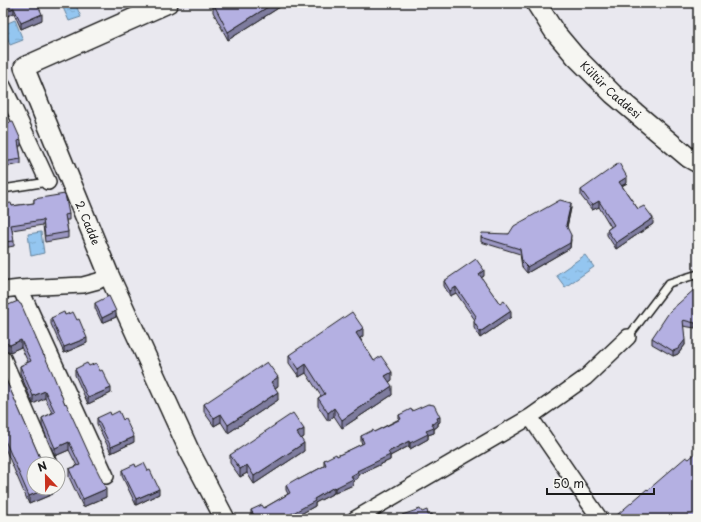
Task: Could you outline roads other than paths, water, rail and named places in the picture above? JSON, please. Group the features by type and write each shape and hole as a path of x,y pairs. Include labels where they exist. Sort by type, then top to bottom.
{"street":[{"name":"2. Cadde","path":"168,3 24,67 109,276 189,450 225,519"},
{"name":"Kültür Caddesi","path":"536,3 554,32 607,89 685,156 698,163"},
{"path":"3,86 8,107 48,182"},
{"path":"3,290 83,285 109,276"},
{"path":"20,288 106,476"},
{"path":"355,519 530,417 585,378 628,337"},
{"path":"3,358 46,456"},
{"path":"530,417 600,519"}],"lane":[{"path":"3,189 48,182"},
{"path":"628,337 669,283 698,274"}],"water":[{"path":"61,3 75,3 81,17 69,21"},
{"path":"15,20 23,40 10,45 3,25"},
{"path":"41,232 44,253 31,256 28,234"},
{"path":"585,255 594,267 565,287 556,275"}]}
